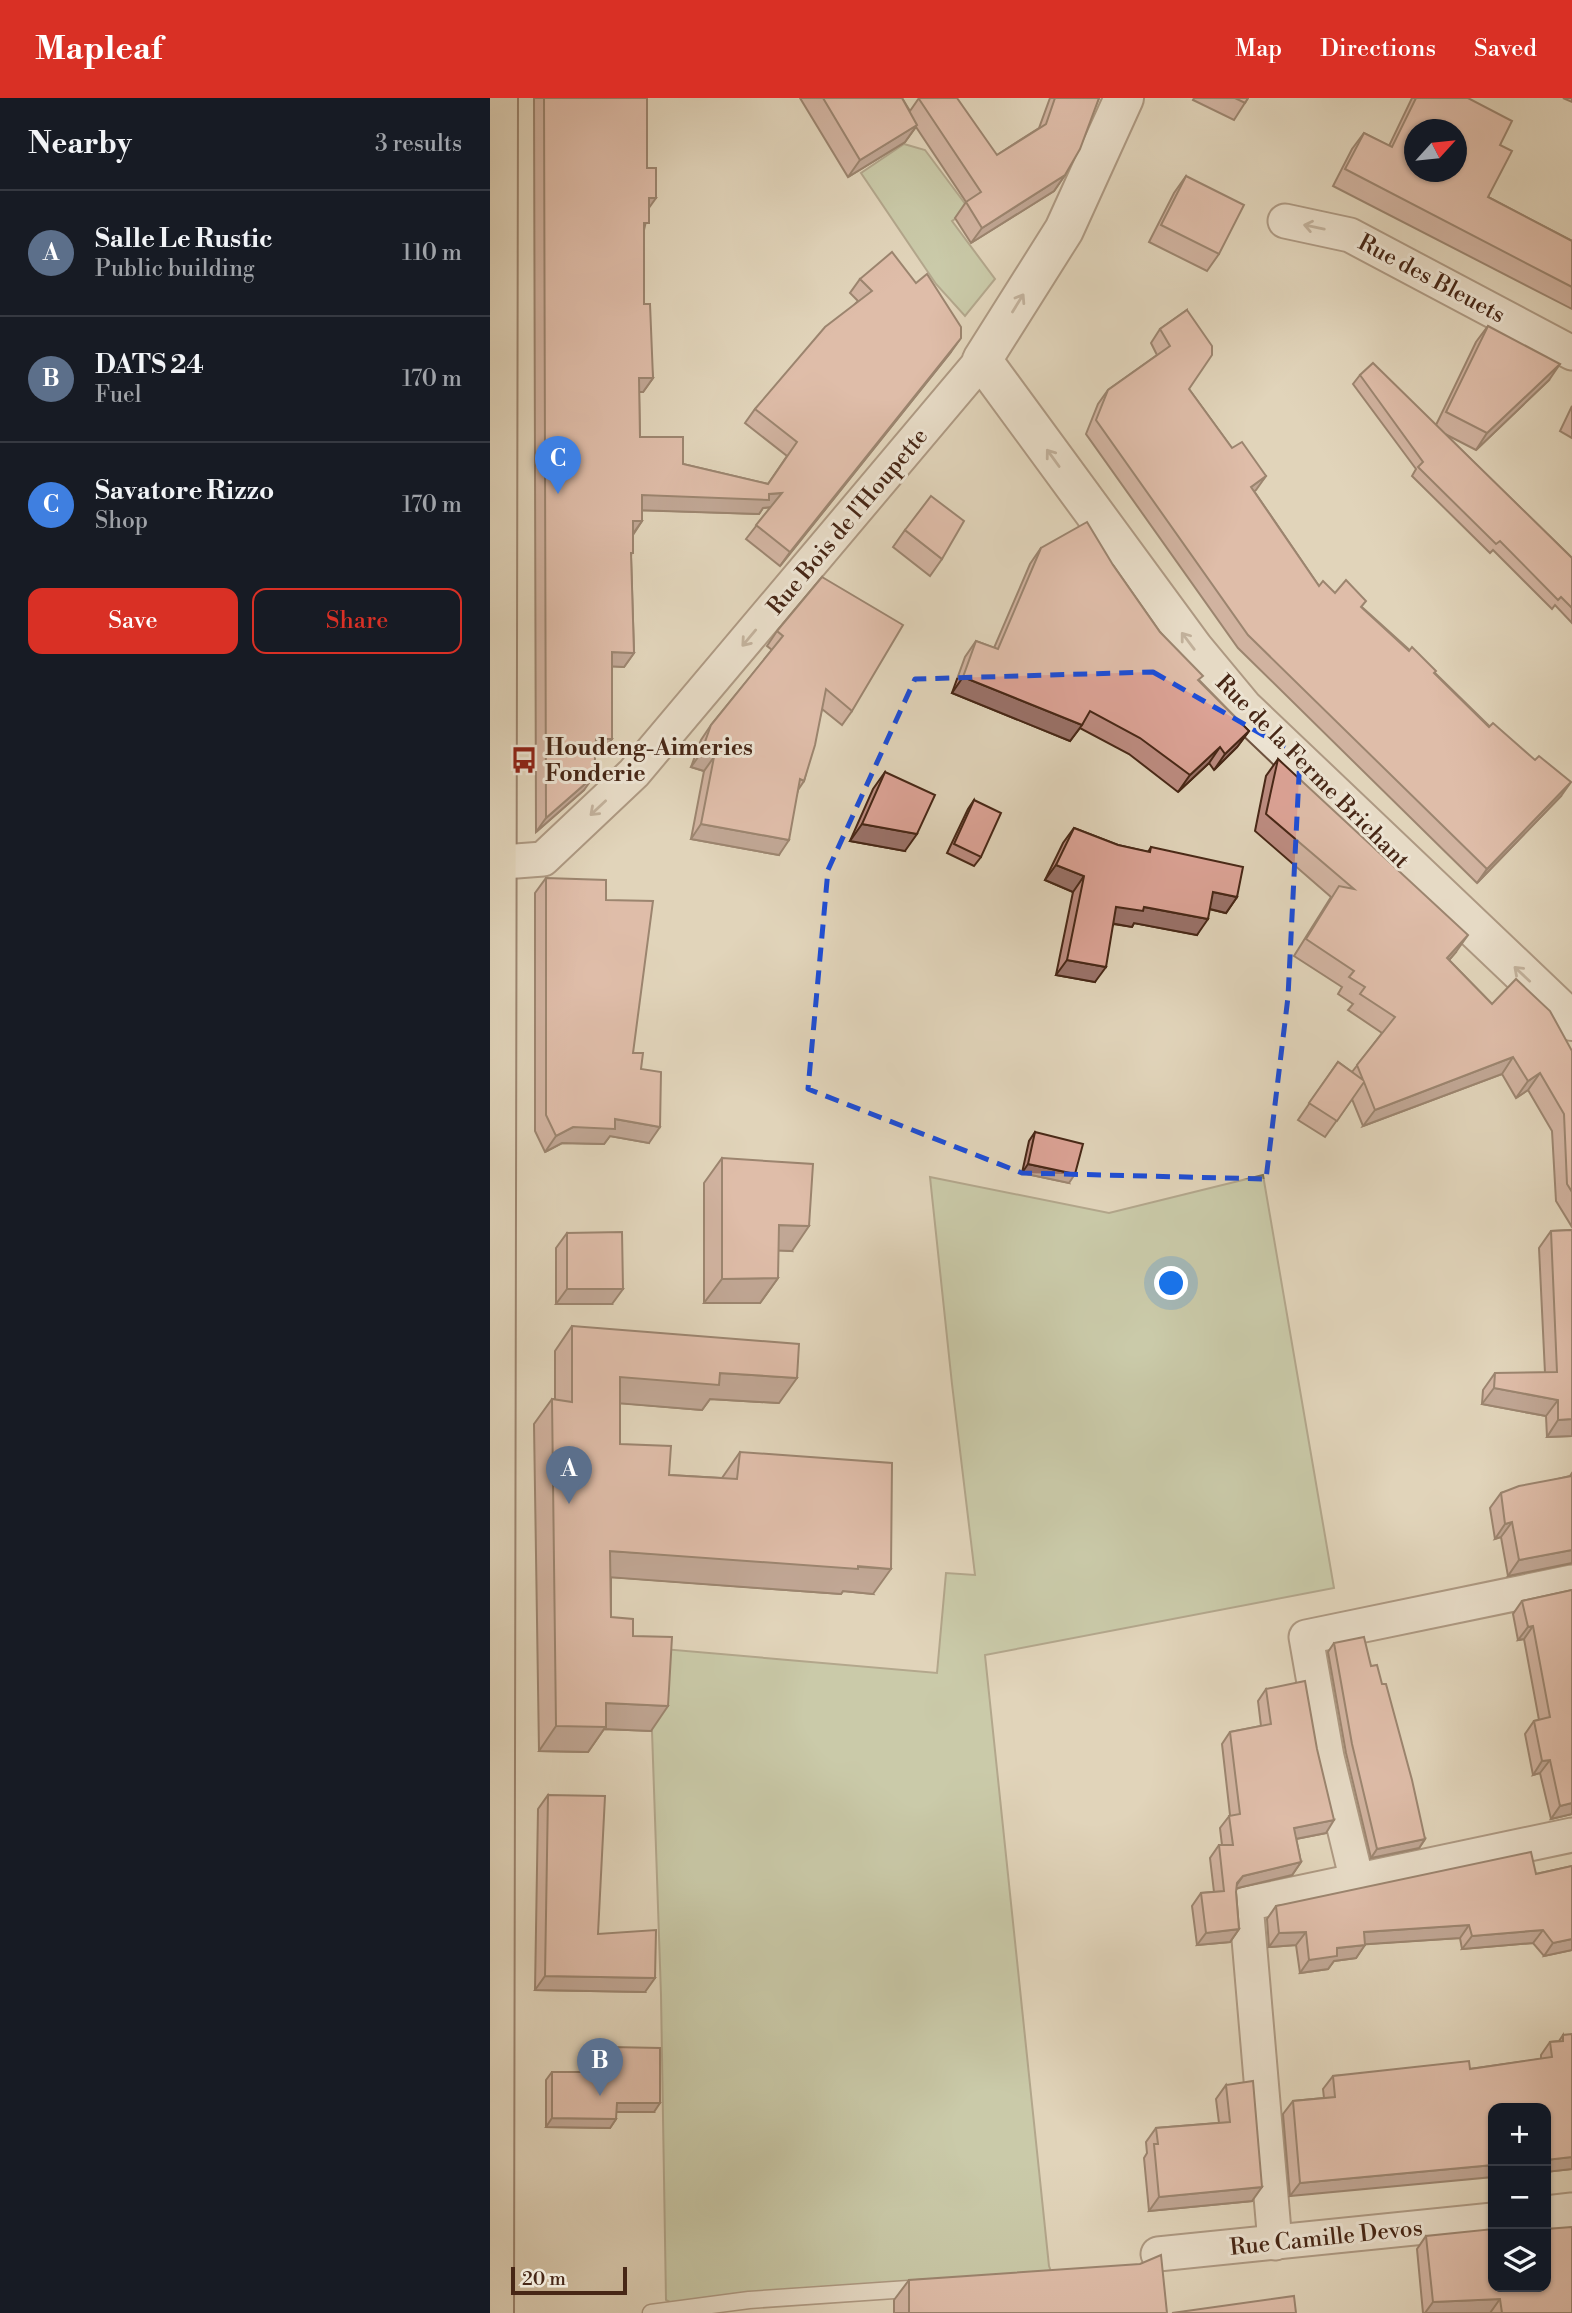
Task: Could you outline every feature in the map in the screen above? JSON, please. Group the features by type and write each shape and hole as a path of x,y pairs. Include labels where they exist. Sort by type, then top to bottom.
{"main road":[{"path":"494,2313 493,864 498,98"}],"street":[{"name":"Rue Bois de l'Houpette","path":"493,864 543,859 634,773 982,360 1064,230 1124,98"},
{"name":"Rue des Bleuets","path":"1285,221 1350,235 1572,353"},
{"name":"Rue de la Ferme Brichant","path":"982,360 1194,649 1243,708 1572,1021"},
{"path":"1356,1881 1327,1757 1306,1637 1572,1583"},
{"path":"1275,2243 1246,1904 1572,1835"},
{"path":"1551,2212 1572,2210"},
{"name":"Rue Camille Devos","path":"1152,2257 1488,2221"}],"lane":[{"path":"651,2313 749,2300 943,2287"}],"highlighted area":[{"path":"1153,672 1300,756 1288,997 1266,1179 1022,1173 808,1089 828,870 915,679"}],"green space":[{"path":"904,144 925,150 969,209 952,221 995,279 965,316 936,284 861,173"},
{"path":"1263,1175 1334,1588 985,1655 1049,2266 1054,2279 685,2310 666,2300 652,1648 937,1673 946,1573 975,1575 930,1177 1109,1213"}],"building":[{"path":"544,98 647,98 647,168 656,168 656,198 649,198 649,223 644,223 644,304 650,304 653,378 639,378 640,437 683,437 683,464 768,484 797,442 755,409 825,327 872,291 860,279 892,252 916,283 927,274 961,327 961,338 790,552 756,525 782,493 769,494 769,500 642,495 642,521 633,521 631,553 634,653 612,652 612,739 596,739 594,776 546,818"},
{"path":"823,98 902,98 917,125 860,160"},
{"path":"919,98 957,98 997,155 1046,124 1055,98 1099,98 1080,149 1065,175 982,228 966,202 981,192"},
{"path":"1235,98 1248,98 1245,103"},
{"path":"1416,98 1468,98 1512,121 1500,145 1512,151 1488,197 1572,241 1572,287 1345,169 1364,133 1392,147 1404,122 1404,182 1467,182 1467,119 1406,119"},
{"path":"1186,176 1244,205 1219,254 1161,225"},
{"path":"1187,310 1212,346 1212,355 1189,389 1232,448 1242,442 1266,476 1251,487 1319,586 1323,581 1335,593 1346,580 1366,601 1361,607 1409,651 1412,647 1436,671 1434,673 1489,727 1493,723 1535,760 1539,756 1571,782 1487,869 1248,635 1096,420 1108,390 1170,346 1160,329"},
{"path":"1488,326 1560,364 1487,433 1446,412"},
{"path":"1373,363 1572,558 1572,608 1561,597 1558,600 1500,541 1496,544 1418,467 1423,462 1360,375"},
{"path":"931,496 964,521 942,559 905,530"},
{"path":"1087,522 1113,565 1160,632 1203,676 1198,680 1249,731 1225,754 1220,747 1190,775 1140,738 1090,711 1082,725 963,677 976,641 998,649 1041,548"},
{"path":"822,577 903,625 852,711 826,689 815,745 804,781 800,779 789,840 701,824 714,757 701,753 711,725 783,636 777,631"},
{"path":"1278,759 1468,935 1447,958 1492,1004 1516,979 1550,1011 1572,1051 1572,1192 1567,1184 1564,1114 1540,1073 1528,1081 1513,1057 1375,1110 1364,1082 1337,1121 1309,1103 1338,1062 1363,1080 1357,1065 1395,1017 1360,994 1365,987 1349,977 1354,971 1306,939 1339,886 1354,889 1266,814"},
{"path":"885,772 935,795 917,834 862,824"},
{"path":"974,800 1001,813 981,857 954,844"},
{"path":"1074,828 1118,845 1150,852 1151,847 1243,867 1237,897 1213,892 1208,919 1144,907 1143,911 1116,907 1106,967 1067,960 1084,876 1056,865"},
{"path":"546,878 606,880 606,900 653,901 633,1053 643,1053 641,1069 661,1072 660,1127 615,1119 615,1129 573,1127 556,1136 546,1115"},
{"path":"1035,1132 1083,1144 1075,1174 1028,1164"},
{"path":"722,1158 813,1164 809,1226 779,1225 778,1278 722,1279"},
{"path":"1572,1230 1572,1419 1558,1420 1558,1400 1494,1388 1495,1373 1557,1372 1551,1231"},
{"path":"622,1232 623,1289 567,1289 567,1233"},
{"path":"572,1326 799,1344 797,1378 720,1373 719,1385 620,1377 620,1444 671,1446 669,1475 737,1479 740,1452 892,1463 891,1569 858,1566 858,1569 610,1551 611,1617 633,1619 633,1636 672,1637 668,1706 606,1703 606,1727 556,1726 552,1399 572,1402"},
{"path":"1572,1476 1572,1550 1519,1560 1512,1522 1505,1524 1501,1493 1519,1486"},
{"path":"1572,1590 1572,1803 1560,1806 1550,1760 1542,1761 1534,1721 1550,1717 1533,1626 1528,1627 1522,1601"},
{"path":"1364,1637 1371,1666 1377,1665 1382,1684 1386,1684 1425,1839 1377,1849 1352,1744 1334,1643"},
{"path":"1305,1681 1317,1749 1334,1820 1294,1828 1301,1862 1243,1876 1237,1883 1236,1892 1239,1929 1206,1933 1201,1893 1224,1891 1219,1845 1233,1845 1229,1816 1240,1814 1230,1732 1271,1724 1266,1689"},
{"path":"548,1795 605,1796 598,1934 656,1930 655,1978 545,1976"},
{"path":"1531,1852 1536,1874 1572,1866 1572,1939 1553,1943 1543,1930 1472,1936 1469,1925 1364,1932 1365,1945 1337,1948 1337,1956 1309,1960 1306,1932 1279,1933 1276,1906"},
{"path":"1572,2034 1572,2157 1551,2159 1551,2103 1488,2103 1488,2165 1300,2183 1293,2101 1335,2097 1333,2076 1469,2061 1470,2069 1552,2057 1550,2042 1563,2041 1563,2035"},
{"path":"611,2047 660,2048 660,2103 617,2103 616,2119 552,2118 552,2072 611,2072"},
{"path":"1253,2081 1262,2187 1159,2197 1154,2144 1158,2144 1156,2128 1230,2122 1226,2085"},
{"path":"1572,2227 1572,2313 1502,2313 1500,2299 1433,2302 1426,2236 1488,2230 1488,2292 1551,2292 1551,2229"},
{"path":"1161,2255 1167,2313 909,2313 909,2280 1140,2264"},
{"path":"1294,2296 1296,2313 1172,2313"}],"place":[{"name":"Savatore Rizzo","path":"558,494"},
{"name":"Houdeng-Aimeries Fonderie","path":"524,760"},
{"name":"Salle Le Rustic","path":"569,1504"},
{"name":"DATS 24","path":"600,2096"}]}
